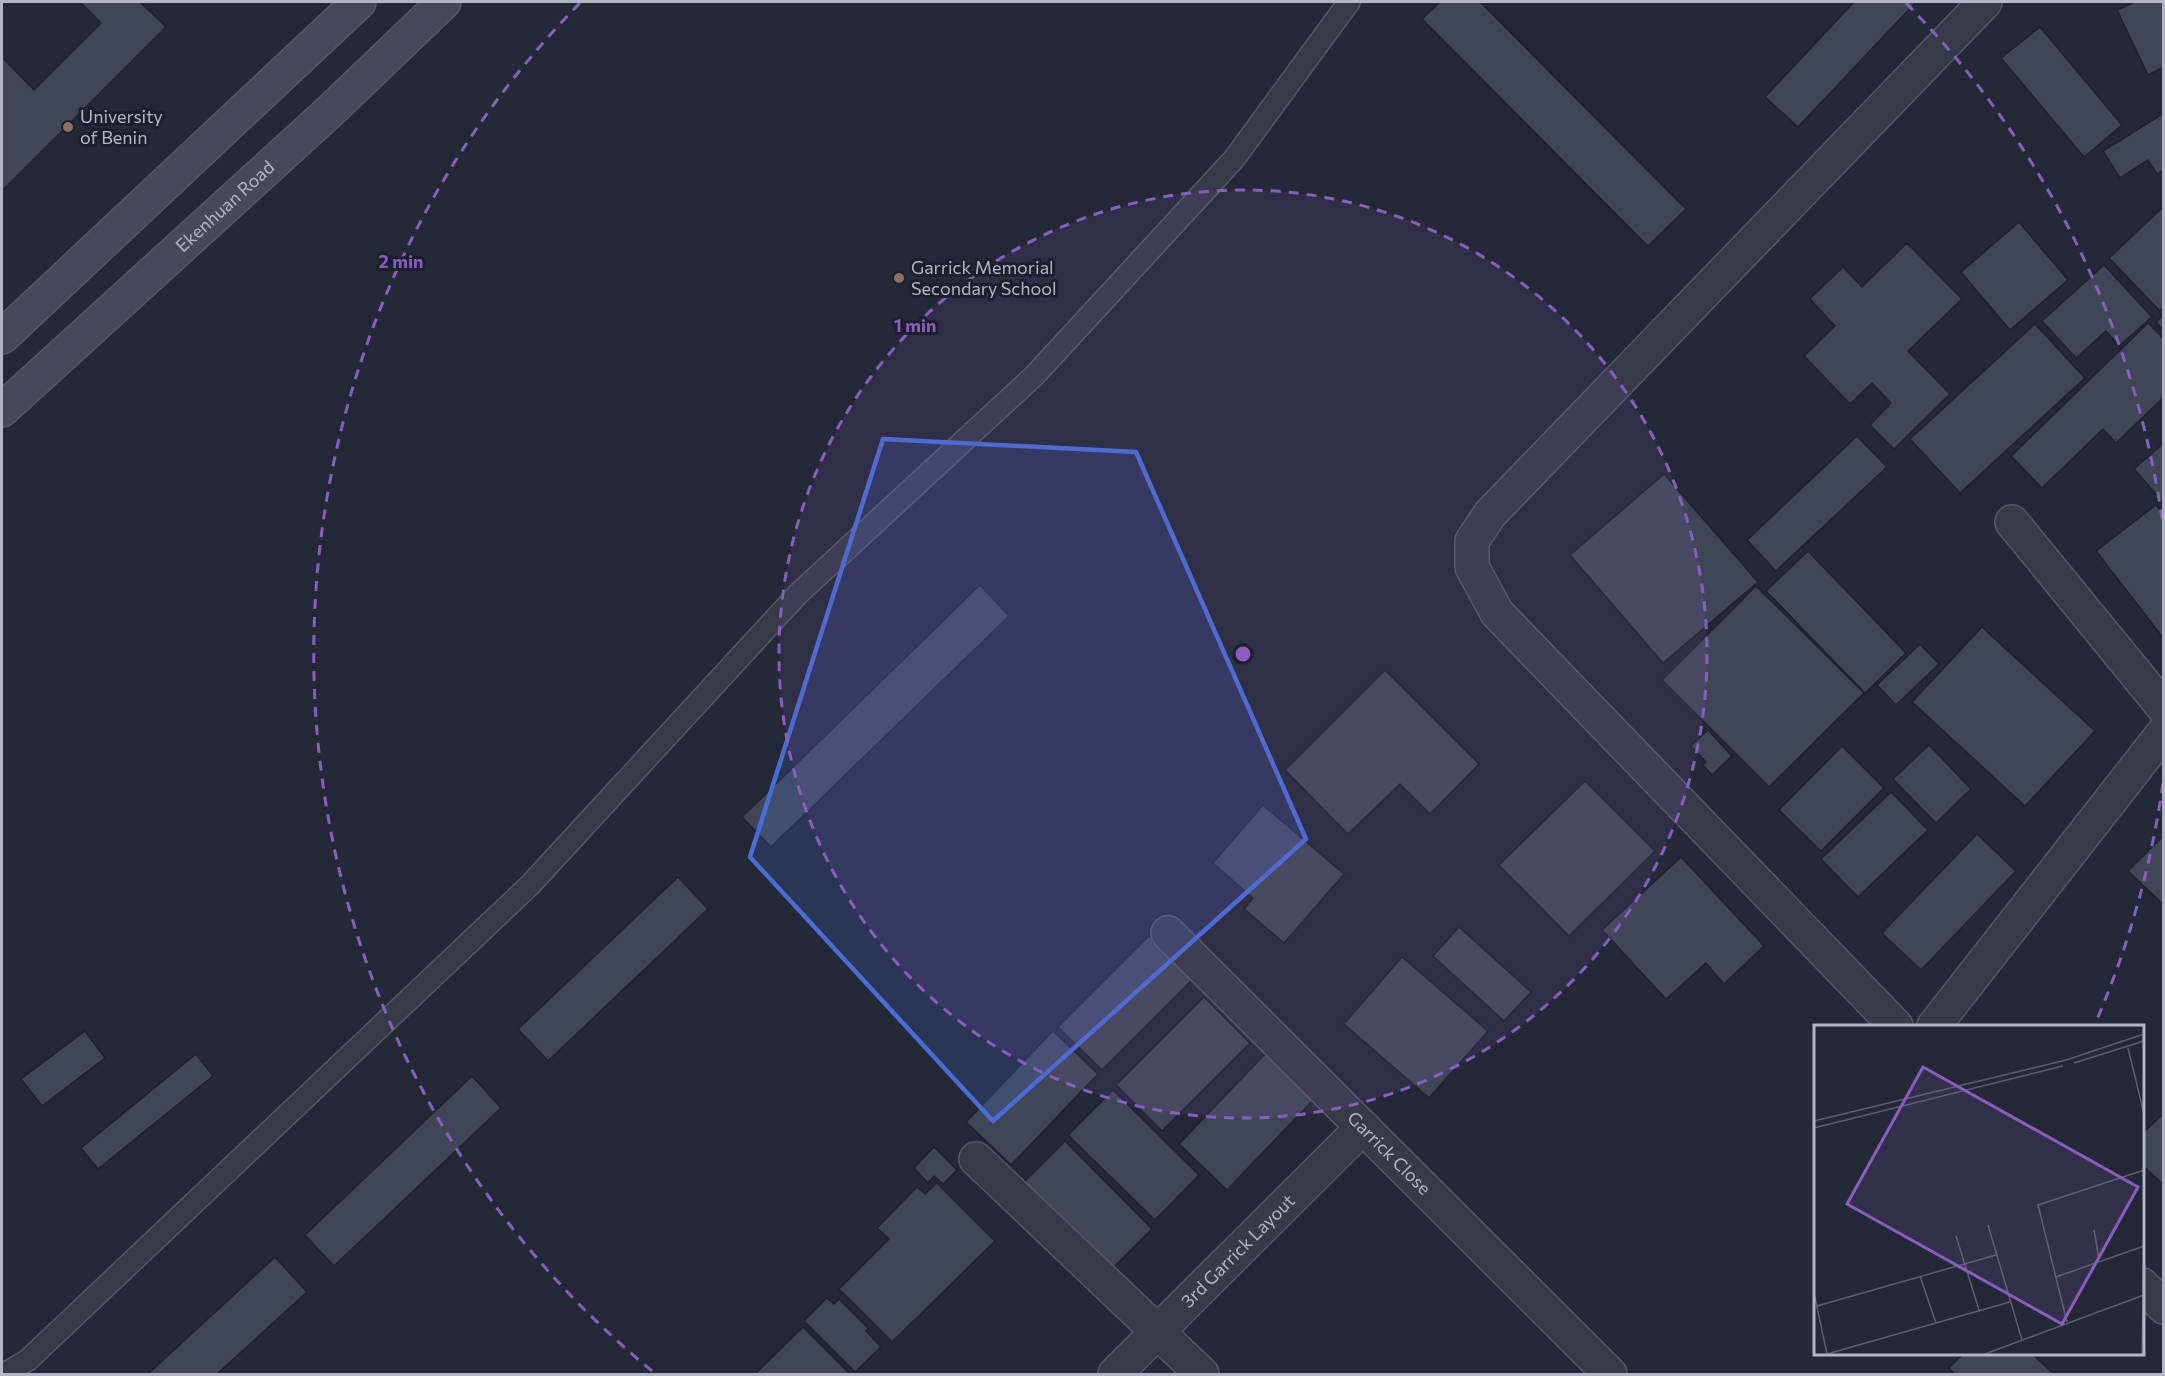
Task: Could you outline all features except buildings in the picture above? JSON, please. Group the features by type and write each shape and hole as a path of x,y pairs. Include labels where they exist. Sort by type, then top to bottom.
{"main road":[{"path":"2,337 359,2"},
{"name":"Ekenhuan Road","path":"2,410 328,113 444,2"}],"street":[{"path":"1895,1025 1497,613 1472,567 1472,541 1490,514 1985,2"},
{"path":"2012,522 2163,708"},
{"path":"1935,1025 2163,732"},
{"name":"Garrick Close","path":"1168,933 1610,1374"},
{"name":"3rd Garrick Layout","path":"1115,1374 1363,1127"},
{"path":"976,1159 1202,1374"},
{"path":"2144,1287 2163,1307"}],"lane":[{"path":"4,1374 37,1352 530,885 798,594 1034,376 1234,159 1349,2"}],"highlighted area":[{"path":"883,439 1136,452 1306,839 993,1121 750,857"}],"place":[{"name":"University of Benin","path":"68,127"},
{"name":"Garrick Memorial Secondary School","path":"899,278"}]}
